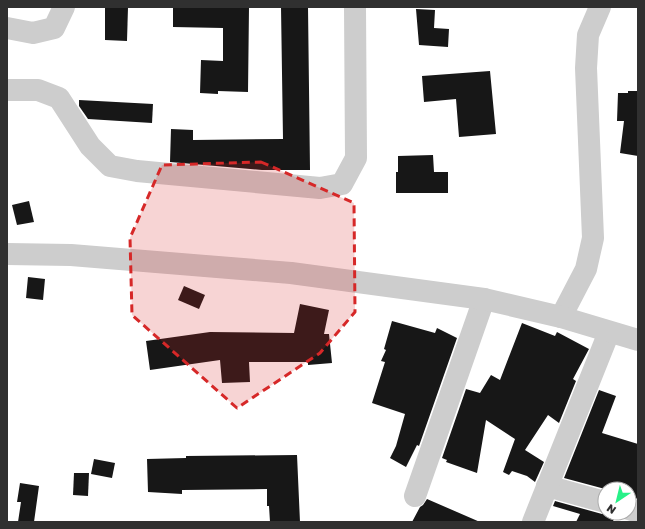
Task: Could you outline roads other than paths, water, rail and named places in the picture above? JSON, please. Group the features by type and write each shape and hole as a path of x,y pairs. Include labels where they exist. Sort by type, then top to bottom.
{"street":[{"path":"7,28 33,33 54,28 64,7"},
{"path":"7,90 38,90 59,98 90,146 110,166 137,171 320,188 342,184 356,158 355,7"},
{"path":"561,317 586,269 593,238 586,68 588,35 601,8"},
{"path":"7,254 71,256 290,274 484,299 561,317 638,340"},
{"path":"415,496 484,299"},
{"path":"533,522 609,332"},
{"path":"547,486 597,500"}]}
